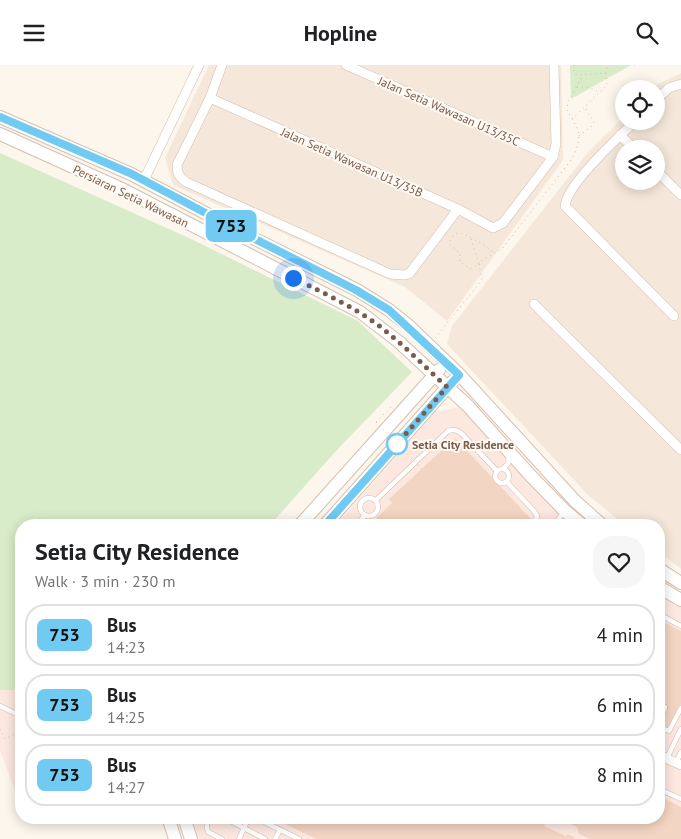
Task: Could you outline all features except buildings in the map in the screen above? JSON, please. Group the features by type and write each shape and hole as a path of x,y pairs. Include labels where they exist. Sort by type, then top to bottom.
{"street":[{"path":"149,203 144,180 200,65"},
{"path":"222,65 210,98 177,165 177,172 180,178 186,182 390,274 410,274 458,209"},
{"name":"Jalan Setia Wawasan U13/35C","path":"346,65 553,157"},
{"path":"553,157 556,144 554,65"},
{"path":"665,92 669,88 681,84"},
{"name":"Jalan Setia Wawasan U13/35B","path":"210,98 458,209 493,228 503,223 553,157"},
{"name":"Persiaran Setia Wawasan","path":"0,117 144,180 376,301 409,326 459,375 575,501 595,519"},
{"path":"625,130 592,164 567,196 565,206 674,316"},
{"name":"Persiaran Setia Wawasan","path":"0,134 121,188 347,304 399,342 468,406 504,446 521,472 575,519"},
{"path":"620,135 625,140"},
{"path":"665,179 681,195"},
{"path":"121,188 144,180"},
{"path":"534,304 681,450"},
{"path":"305,519 446,363"},
{"path":"420,391 424,379 423,365"},
{"path":"330,519 459,375"},
{"path":"432,405 455,402 468,406"},
{"path":"665,573 681,583"},
{"path":"665,591 681,600"},
{"path":"665,758 678,764"},
{"path":"170,824 175,839"},
{"path":"186,824 191,839"}],"lane":[{"path":"376,500 448,431 453,430 462,434 497,471"},
{"path":"497,471 503,469 508,464 509,460 504,446"},
{"path":"503,469 508,471 510,475"},
{"path":"497,471 495,478 498,482 507,482"},
{"path":"510,475 521,472"},
{"path":"507,482 510,475"},
{"path":"507,482 534,511 535,519"},
{"path":"367,497 376,500 379,505 376,514 364,515 360,510 362,501 367,497"},
{"path":"559,519 565,511"},
{"path":"361,519 364,515"},
{"path":"665,617 681,626"},
{"path":"0,706 15,712"},
{"path":"665,729 669,731 681,708"},
{"path":"665,755 679,739 681,729"},
{"path":"678,764 681,752"},
{"path":"665,792 681,799"},
{"path":"206,824 208,832 222,839"},
{"path":"236,824 265,839"},
{"path":"238,839 246,824"},
{"path":"268,824 280,830 288,837 299,839"},
{"path":"275,839 280,830"}],"path":[{"path":"574,65 575,74 606,73"},
{"path":"572,119 607,85 607,65"},
{"path":"495,253 459,233 455,234 449,242 460,253 460,262 470,269 502,249 576,150 580,140 567,109 568,102 583,75"},
{"path":"576,88 588,87 600,92"},
{"path":"579,136 594,121 584,107"},
{"path":"434,339 482,280 471,239"},
{"path":"392,406 376,422 422,469"},
{"path":"0,729 5,739 15,734"}],"shaded area":[{"path":"209,65 561,65 563,160 447,321 405,287 173,185 165,158"},
{"path":"681,73 681,569 665,557 665,519 618,519 589,496 447,344 452,326 589,151 615,126 615,130 665,130 665,81"},
{"path":"460,407 569,519 341,519 435,412"},
{"path":"665,596 681,605 681,839 199,839 194,824 665,824"},
{"path":"0,690 15,690 15,791 0,750"}],"green space":[{"path":"570,65 631,65 571,99"},
{"path":"0,153 191,239 358,321 412,372 336,451 275,519 15,519 15,690 0,690"}],"bus line":[{"name":"753","path":"0,117 132,174 376,301 409,326 459,375 330,519"}],"place":[{"name":"Setia City Residence","path":"397,444"}],"route":[{"path":"293,278 360,312 399,342 447,387 397,444"}]}
